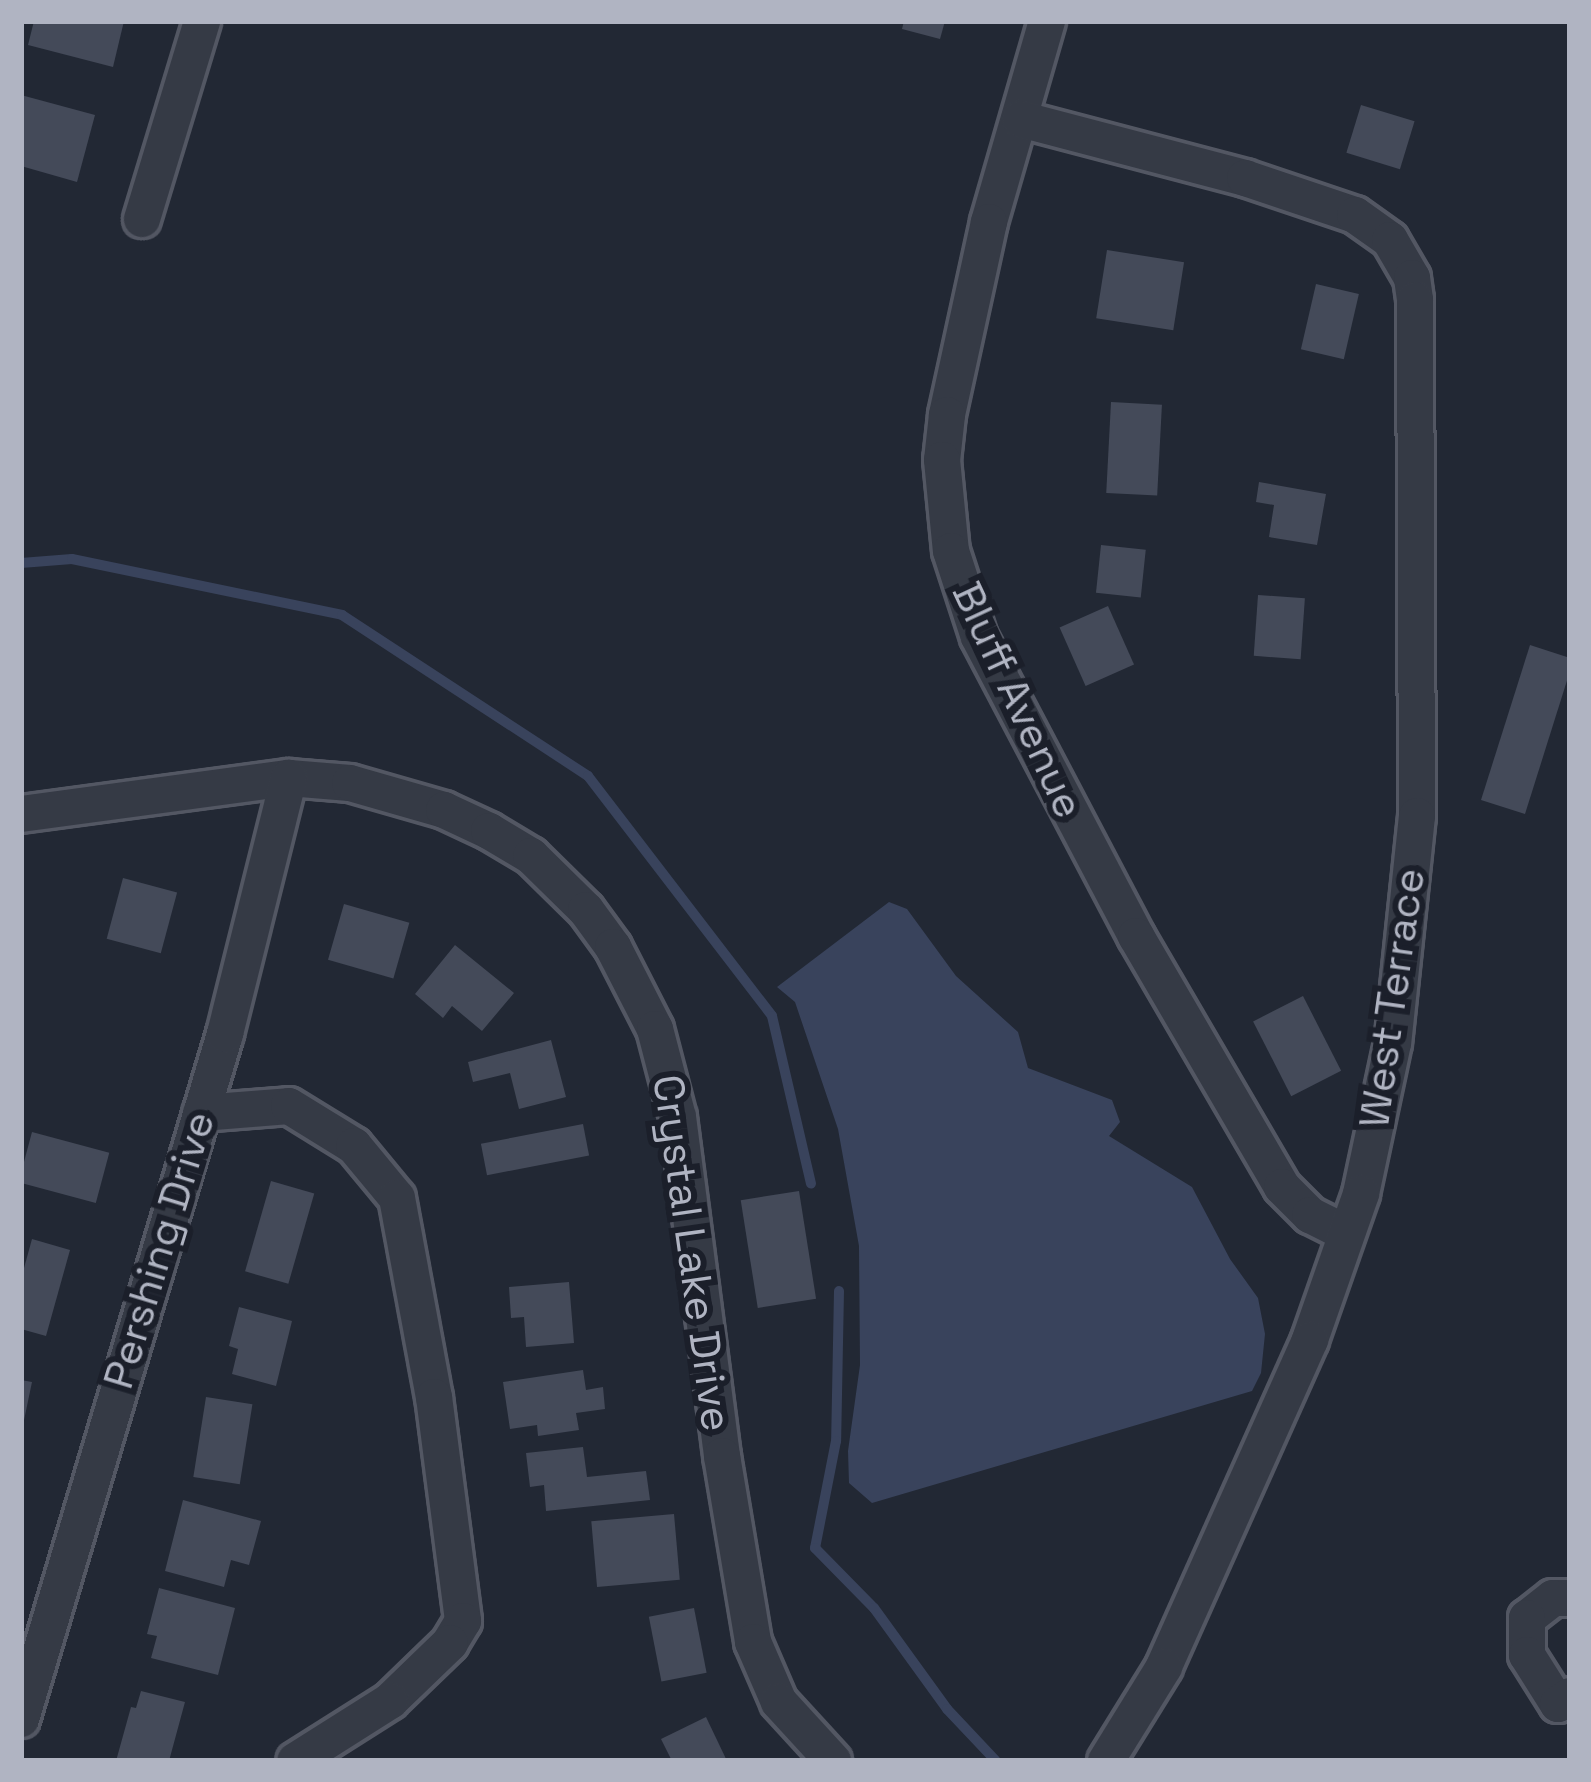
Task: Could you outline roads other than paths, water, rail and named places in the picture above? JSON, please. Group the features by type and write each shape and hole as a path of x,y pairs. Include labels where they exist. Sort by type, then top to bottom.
{"street":[{"path":"142,219 202,21"},
{"name":"Bluff Avenue","path":"1047,21 985,241 946,415 944,506 962,595 1049,777 1282,1187 1310,1215 1346,1233"},
{"name":"West Terrace","path":"1020,119 1245,178 1344,211 1390,240 1412,278 1419,444 1417,816 1388,1065 1361,1194 1310,1340 1164,1667 1106,1761"},
{"name":"Crystal Lake Drive","path":"21,814 289,778 398,795 444,810 517,847 586,910 637,987 655,1029 678,1118 722,1456 753,1642 779,1702 833,1761"},
{"name":"Pershing Drive","path":"21,1719 201,1113 289,778"},
{"path":"201,1113 289,1106 355,1146 397,1198 434,1397 463,1622 450,1643 390,1701 295,1761"},
{"path":"1564,1700 1527,1655 1527,1618 1552,1598 1570,1598"}],"water":[{"path":"889,902 907,909 956,976 1018,1032 1028,1068 1112,1100 1120,1122 1109,1136 1192,1187 1230,1259 1258,1298 1265,1334 1261,1373 1252,1391 872,1503 849,1483 848,1451 860,1365 859,1246 838,1129 795,1002 777,987"}],"waterway":[{"path":"21,563 72,559 342,615 588,776 772,1016 811,1184"},
{"path":"839,1291 836,1441 815,1548 874,1608 947,1709 996,1761"}]}
